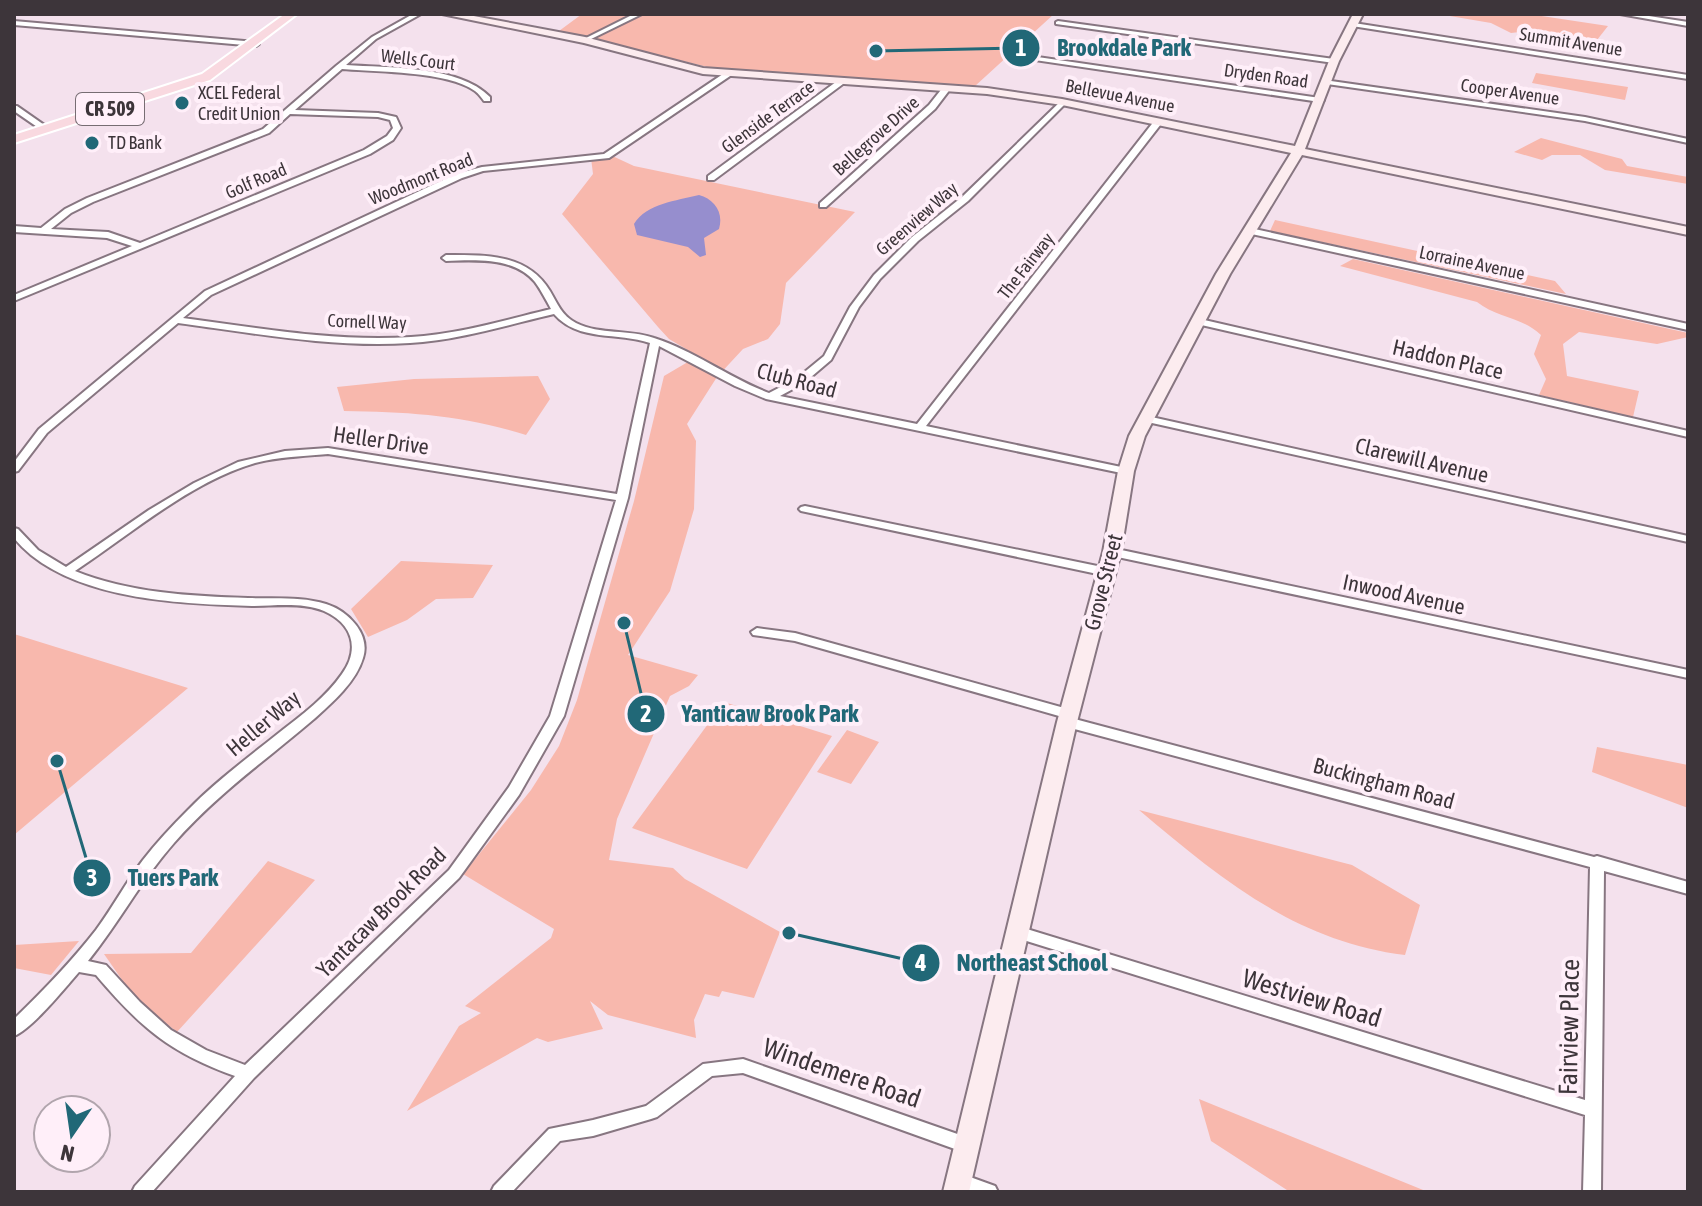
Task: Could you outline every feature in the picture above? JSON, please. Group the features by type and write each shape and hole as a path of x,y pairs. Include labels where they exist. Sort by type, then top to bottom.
{"main road":[{"name":"CR 509","path":"14,139 194,82 256,44 292,14"},
{"name":"Bellevue Avenue","path":"447,14 585,40 682,66 729,74 947,88 1062,102 1688,231"},
{"name":"Grove Street","path":"957,1186 1068,718 1112,552 1126,471 1137,436 1250,231 1299,150 1334,61 1356,19"}],"street":[{"path":"43,231 68,211 90,200 250,138 289,112 338,67 383,32 418,14"},
{"path":"585,40 639,14"},
{"path":"1623,14 1688,24"},
{"path":"585,40 620,17"},
{"name":"Summit Avenue","path":"1356,19 1688,77"},
{"path":"14,23 256,44"},
{"path":"1058,23 1334,61"},
{"name":"Dryden Road","path":"1017,56 1320,100"},
{"name":"Wells Court","path":"338,67 461,81 481,89 487,99"},
{"name":"Woodmont Road","path":"175,320 222,284 459,176 482,169 606,156 729,74"},
{"name":"Glenside Terrace","path":"711,178 843,81"},
{"name":"Cooper Avenue","path":"1327,82 1585,119 1688,141"},
{"name":"Bellegrove Drive","path":"823,205 932,107 947,88"},
{"name":"Greenview Way","path":"770,397 800,381 828,358 855,307 877,277 915,239 975,189 1062,102"},
{"path":"14,108 46,129"},
{"name":"Golf Road","path":"15,297 374,149 390,138 397,128 396,122 383,116 289,112"},
{"name":"The Fairway","path":"919,429 1158,122"},
{"path":"14,229 108,235 140,246"},
{"name":"Lorraine Avenue","path":"1250,231 1688,327"},
{"path":"446,258 485,259 519,267 535,277 555,311"},
{"name":"Cornell Way","path":"175,320 339,338 409,340 459,333 555,311"},
{"name":"Club Road","path":"555,311 580,328 655,341 749,390 770,397 1126,471"},
{"path":"14,469 43,431 175,320"},
{"name":"Haddon Place","path":"1200,322 1688,434"},
{"name":"Yantacaw Brook Road","path":"141,1192 248,1073 454,874 514,791 557,716 622,498 655,341"},
{"name":"Clarewill Avenue","path":"1147,419 1688,539"},
{"name":"Heller Drive","path":"67,571 199,485 242,464 279,455 328,451 622,498"},
{"path":"805,509 1107,572"},
{"name":"Heller Way","path":"14,531 31,551 67,571 111,586 162,596 310,604 330,609 345,619 355,631 359,646 358,659 343,684 217,790 165,843 76,965 14,1029"},
{"name":"Inwood Avenue","path":"1112,552 1688,674"},
{"name":"Buckingham Road","path":"757,632 795,637 1068,718 1688,888"},
{"name":"Fairview Place","path":"1592,1192 1597,862"},
{"name":"Westview Road","path":"1017,932 1593,1110"},
{"path":"76,965 101,969 141,1018 171,1040 209,1060 248,1073"},
{"name":"Windemere Road","path":"500,1192 555,1134 593,1128 651,1112 709,1069 743,1066 966,1145"},
{"path":"957,1186 989,1192"}],"shaded area":[{"path":"582,14 1054,14 974,87 720,70 559,31"},
{"path":"1438,14 1535,15 1608,26 1597,40 1536,30 1511,33 1491,23"},
{"path":"1536,73 1628,87 1625,100 1532,83"},
{"path":"1541,138 1622,159 1627,166 1688,177 1688,184 1605,170 1580,155 1552,155 1542,160 1514,152"},
{"path":"606,153 634,166 855,212 786,283 780,324 768,339 743,349 717,377 687,424 696,441 694,509 670,591 628,655 698,675 689,686 670,696 617,819 609,860 673,868 685,879 780,932 754,998 722,991 719,997 705,994 694,1020 696,1038 608,1015 590,1001 603,1029 548,1042 537,1038 407,1111 459,1026 481,1013 465,1006 551,938 554,929 463,874 531,790 559,746 577,700 634,501 664,376 698,356 669,339 562,214 593,174 591,158"},
{"path":"699,195 713,203 720,217 719,229 704,238 706,255 700,257 688,247 637,235 634,224 646,211"},
{"path":"1275,220 1555,281 1566,294 1270,231"},
{"path":"1353,259 1688,333 1688,337 1657,344 1579,332 1563,344 1567,376 1639,391 1633,417 1539,395 1546,379 1534,354 1541,335 1526,324 1477,302 1340,266"},
{"path":"538,376 550,399 526,435 436,416 344,411 337,387 414,379"},
{"path":"401,561 493,565 473,598 436,599 407,620 368,637 351,609"},
{"path":"14,634 188,688 14,835"},
{"path":"724,702 832,736 747,869 632,828"},
{"path":"847,730 879,742 851,784 817,772"},
{"path":"1597,747 1688,765 1688,808 1592,772"},
{"path":"1139,810 1352,865 1420,905 1405,955 1365,948 1294,921 1230,883"},
{"path":"268,861 315,880 177,1032 136,1000 104,954 191,953"},
{"path":"79,941 51,975 14,968 14,945"},
{"path":"1199,1099 1428,1192 1290,1192 1211,1141"}],"place":[{"name":"Brookdale Park","path":"876,51"},
{"name":"XCEL Federal Credit Union","path":"182,103"},
{"name":"TD Bank","path":"92,143"},
{"name":"Yanticaw Brook Park","path":"624,623"},
{"name":"Tuers Park","path":"57,761"},
{"name":"Northeast School","path":"789,933"}]}
